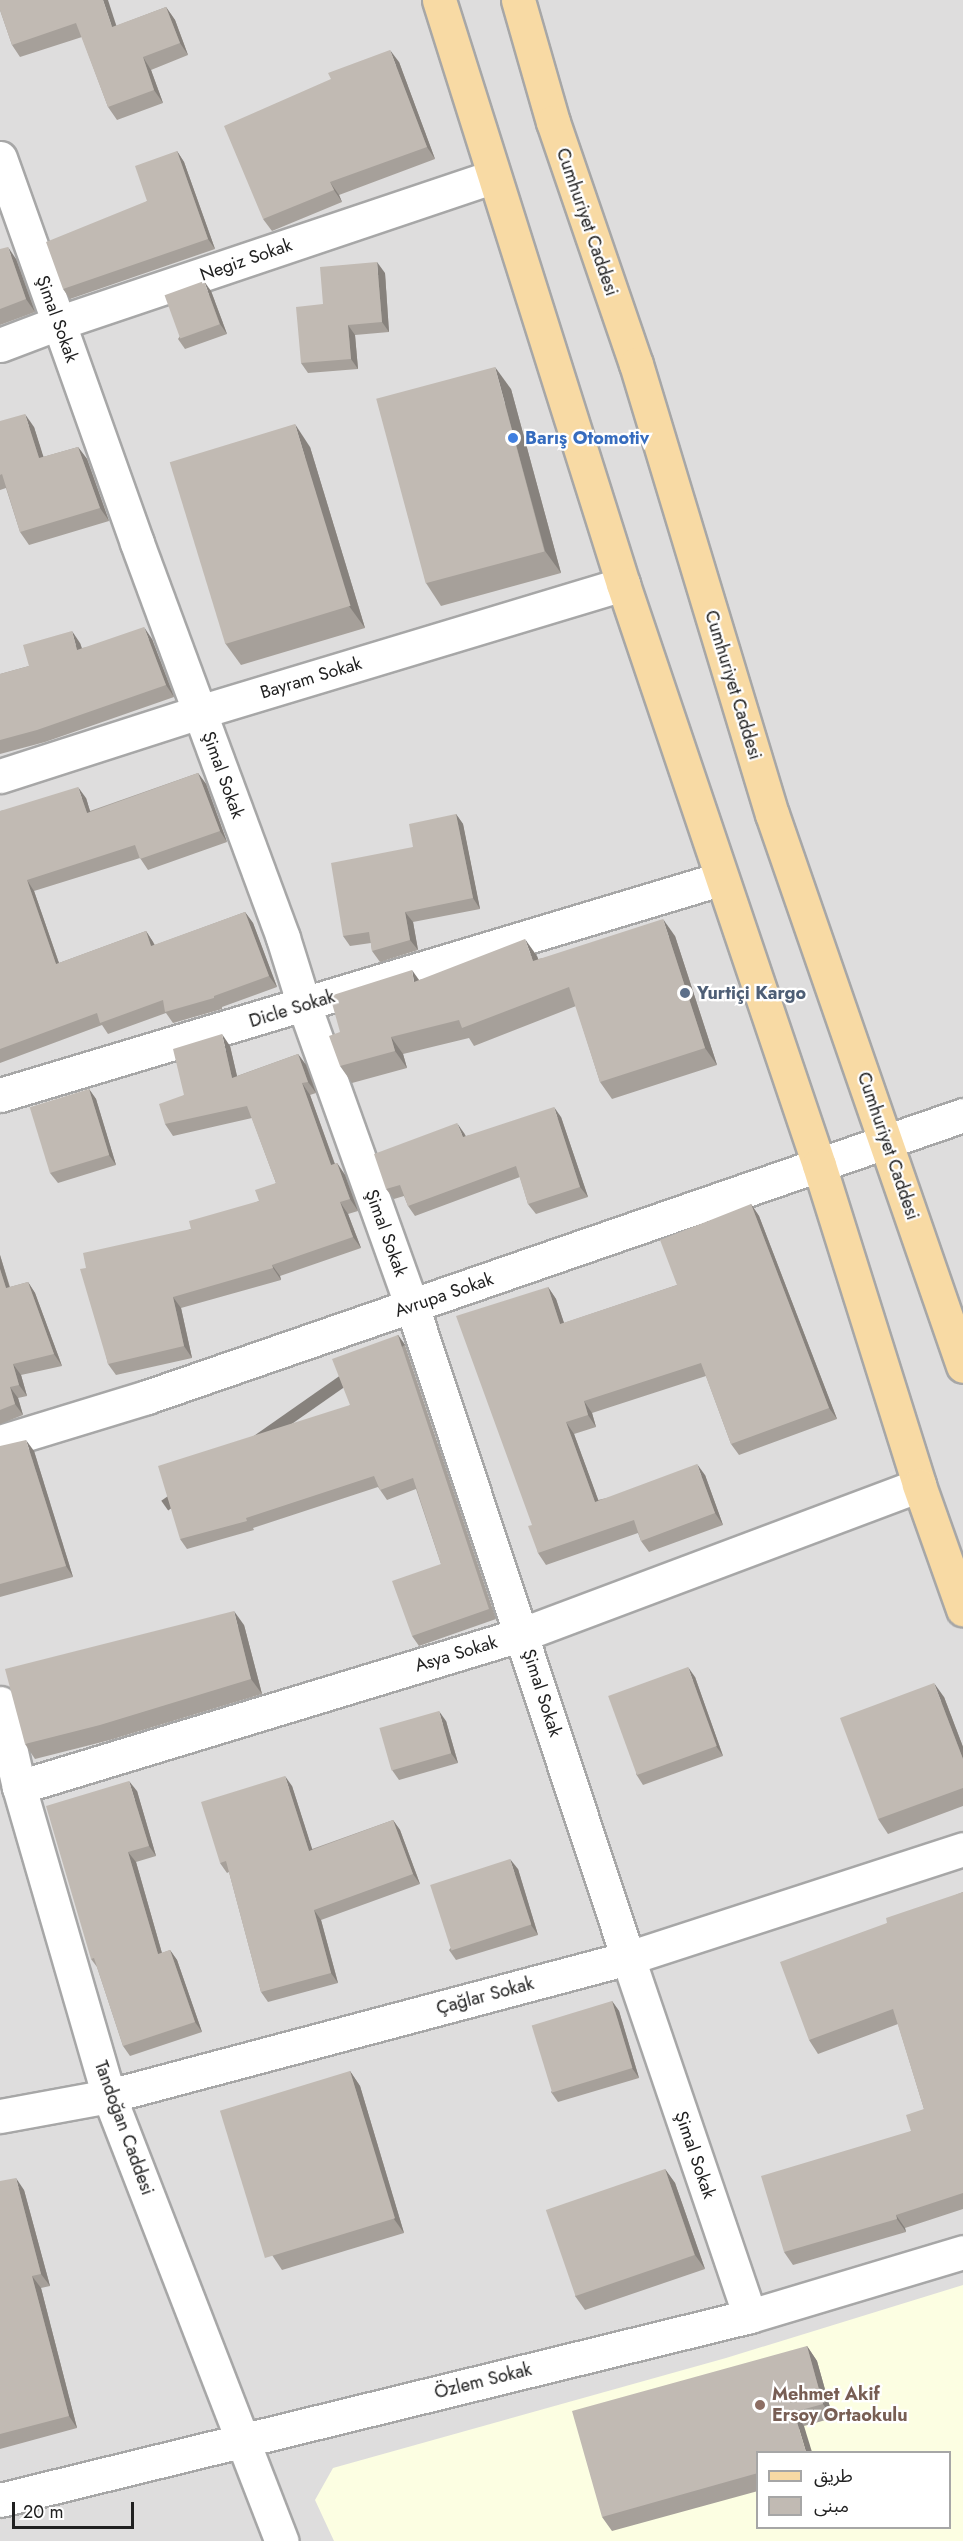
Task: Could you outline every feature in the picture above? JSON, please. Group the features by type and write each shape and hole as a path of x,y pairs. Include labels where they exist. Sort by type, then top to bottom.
{"main road":[{"path":"439,0 492,177 622,584 720,879 819,1165 919,1485 963,1609"},
{"name":"Cumhuriyet Caddesi","path":"518,0 553,122 636,364 772,814 963,1366"}],"street":[{"name":"Şimal Sokak","path":"0,158 282,938 412,1306 628,1958 750,2316"},
{"name":"Negiz Sokak","path":"0,345 58,323 492,177"},
{"name":"Bayram Sokak","path":"0,776 199,712 622,584"},
{"name":"Dicle Sokak","path":"0,1095 720,879"},
{"name":"Avrupa Sokak","path":"0,1442 147,1397 963,1115"},
{"name":"Asya Sokak","path":"19,1787 522,1634 919,1485"},
{"name":"Tandoğan Caddesi","path":"0,1703 19,1787 109,2096 282,2541"},
{"name":"Çağlar Sokak","path":"0,2116 109,2096 628,1958 963,1849"},
{"name":"Özlem Sokak","path":"0,2500 750,2316 963,2252"}],"shaded area":[{"path":"0,0 963,0 963,2541 0,2541"},
{"name":"Mehmet Akif Ersoy Ortaokulu","path":"963,2285 963,2541 334,2541 315,2500 333,2468 726,2358"}],"building":[{"path":"0,0 103,0 112,27 166,7 180,43 143,57 154,90 108,107 76,23 12,45 0,10"},
{"path":"390,50 427,147 330,182 334,190 263,219 224,126 331,79 328,73"},
{"path":"177,151 208,239 63,289 46,242 147,201 135,166"},
{"path":"8,247 26,299 0,309 0,249"},
{"path":"377,262 382,322 348,325 351,359 301,363 296,307 323,304 320,267"},
{"path":"204,281 220,324 180,339 165,295"},
{"path":"495,367 544,551 426,583 376,399"},
{"path":"25,414 39,458 78,447 100,508 20,532 2,474 0,475 0,421"},
{"path":"295,424 351,606 225,644 170,462"},
{"path":"144,627 166,685 37,730 0,740 0,674 29,666 23,645 72,631 77,650"},
{"path":"198,773 220,831 140,859 135,845 27,880 56,964 146,931 151,946 245,912 269,976 214,996 214,998 165,1012 163,1000 100,1023 97,1013 0,1049 0,811 78,787 87,813"},
{"path":"456,814 473,898 405,912 410,940 372,951 369,932 343,936 331,863 413,847 409,824"},
{"path":"663,919 705,1048 600,1082 569,987 462,1028 459,1020 391,1037 395,1051 340,1066 329,1036 340,1032 330,996 412,970 414,982 525,939 533,961"},
{"path":"222,1034 232,1078 298,1054 308,1082 302,1083 331,1165 337,1163 350,1199 340,1202 353,1237 272,1265 273,1268 173,1297 184,1346 108,1364 80,1269 86,1268 83,1253 191,1229 189,1221 259,1201 255,1190 276,1183 247,1106 165,1124 159,1104 184,1095 173,1049"},
{"path":"89,1089 109,1155 50,1173 30,1107"},
{"path":"554,1107 580,1187 528,1204 516,1166 408,1206 400,1185 386,1189 374,1154 457,1123 463,1137"},
{"path":"751,1204 829,1408 731,1444 701,1363 584,1401 588,1415 566,1422 595,1502 697,1464 715,1513 641,1541 634,1520 538,1553 528,1526 532,1525 456,1316 548,1287 560,1324 677,1285 660,1240"},
{"path":"0,1269 6,1288 28,1282 54,1354 13,1364 19,1385 10,1387 15,1404 0,1410"},
{"path":"398,1335 489,1609 412,1636 392,1581 441,1564 413,1478 380,1490 374,1476 246,1518 247,1521 180,1539 158,1466 350,1405 332,1359"},
{"path":"26,1440 66,1566 0,1584 0,1446"},
{"path":"234,1611 251,1679 100,1725 25,1744 5,1669"},
{"path":"688,1667 717,1746 637,1775 608,1696"},
{"path":"934,1683 963,1759 963,1788 878,1819 840,1718"},
{"path":"439,1711 451,1753 392,1770 379,1728"},
{"path":"285,1776 309,1851 393,1820 413,1874 314,1910 331,1973 261,1992 226,1861 220,1863 201,1802"},
{"path":"129,1781 149,1846 128,1852 158,1954 170,1950 195,2022 123,2046 94,1958 91,1959 46,1806"},
{"path":"510,1859 531,1925 451,1951 430,1885"},
{"path":"963,1892 963,2193 896,2215 897,2219 784,2252 761,2176 911,2131 906,2115 924,2109 893,2009 809,2040 780,1962 887,1923 886,1918"},
{"path":"612,2001 632,2068 552,2093 532,2026"},
{"path":"350,2071 395,2218 265,2258 220,2111"},
{"path":"665,2169 695,2255 575,2296 546,2210"},
{"path":"16,2178 41,2274 32,2276 69,2416 0,2434 0,2181"},
{"path":"807,2346 823,2404 794,2412 806,2451 756,2451 756,2474 602,2517 572,2411"}],"place":[{"name":"Barış Otomotiv","path":"513,438"},
{"name":"Yurtiçi Kargo","path":"685,993"},
{"name":"Mehmet Akif Ersoy Ortaokulu","path":"760,2405"}]}
